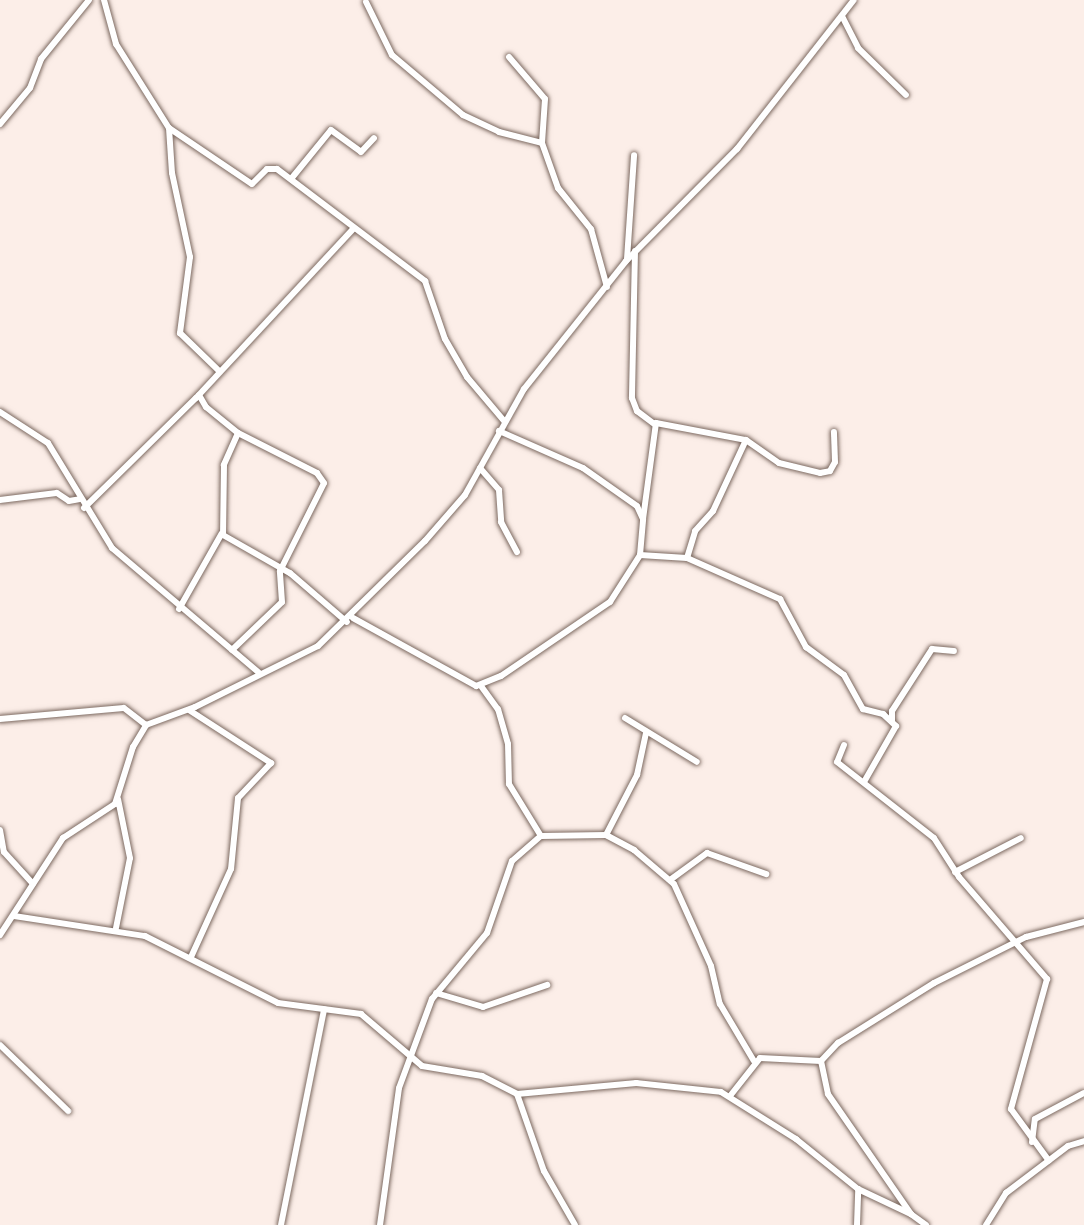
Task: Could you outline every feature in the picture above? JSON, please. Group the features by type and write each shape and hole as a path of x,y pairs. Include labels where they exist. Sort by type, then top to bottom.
{"street":[{"path":"0,124 30,88 41,59 89,0"},
{"path":"104,0 116,44 169,128 249,183 271,168 291,179 428,285 445,339 467,377 505,422"},
{"path":"116,928 130,859 118,799 132,747 146,725 189,710 258,672 318,646 350,620 450,514 480,468 505,422 626,261 716,174 842,16 850,1"},
{"path":"366,2 392,55 463,115 499,132 542,143"},
{"path":"842,16 858,48 906,95"},
{"path":"509,57 545,99 542,143 558,188 591,229 607,287"},
{"path":"169,128 191,270 182,296 180,333 218,370"},
{"path":"291,179 331,131 361,152 374,138"},
{"path":"626,261 635,155"},
{"path":"84,508 199,395 218,370 353,229"},
{"path":"635,251 632,398 637,411 654,424 746,440 787,466 826,472 835,462 834,432"},
{"path":"199,395 206,407 238,433 324,479 283,569 282,602 232,650"},
{"path":"0,412 48,443 84,508 112,548 179,609 258,672"},
{"path":"222,533 283,569 350,620 462,684 481,686 604,608 640,555 654,424"},
{"path":"499,431 590,472 632,499 643,519"},
{"path":"179,609 222,533 224,465 238,433"},
{"path":"687,558 695,531 713,512 746,440"},
{"path":"480,468 499,490 501,522 517,552"},
{"path":"0,500 57,493 69,501 80,499"},
{"path":"640,555 687,558 774,593 803,644 844,675 863,709 892,721"},
{"path":"864,782 895,733 892,712 932,649 954,651"},
{"path":"481,686 498,709 508,744 509,784 541,836"},
{"path":"0,719 124,708 146,725"},
{"path":"189,710 271,762 238,798 231,869 191,957"},
{"path":"625,718 696,762"},
{"path":"606,835 637,775 646,733"},
{"path":"844,746 837,762 934,838 955,872 1017,942 1048,983 1011,1109 1032,1144 1049,1161"},
{"path":"0,935 63,838 118,799"},
{"path":"0,830 4,852 33,884"},
{"path":"380,1225 389,1136 411,1055 436,993 488,933 512,861 541,836 606,835 670,880 711,966 720,1004 754,1061"},
{"path":"955,872 1021,838"},
{"path":"670,880 707,853 766,874"},
{"path":"14,916 116,928 191,957 266,999 361,1014 422,1066 482,1076 517,1094 636,1083 711,1089 730,1096 858,1189 911,1214 926,1225"},
{"path":"754,1061 821,1061 838,1043 934,983 1017,942 1084,922"},
{"path":"436,993 483,1007 547,985"},
{"path":"281,1225 324,1009"},
{"path":"0,1045 68,1111"},
{"path":"730,1096 754,1061"},
{"path":"821,1061 828,1094 911,1214"},
{"path":"1032,1144 1035,1119 1084,1093"},
{"path":"517,1094 544,1171 575,1225"},
{"path":"986,1225 1006,1193 1049,1161 1084,1141"},
{"path":"858,1189 858,1225"}]}
